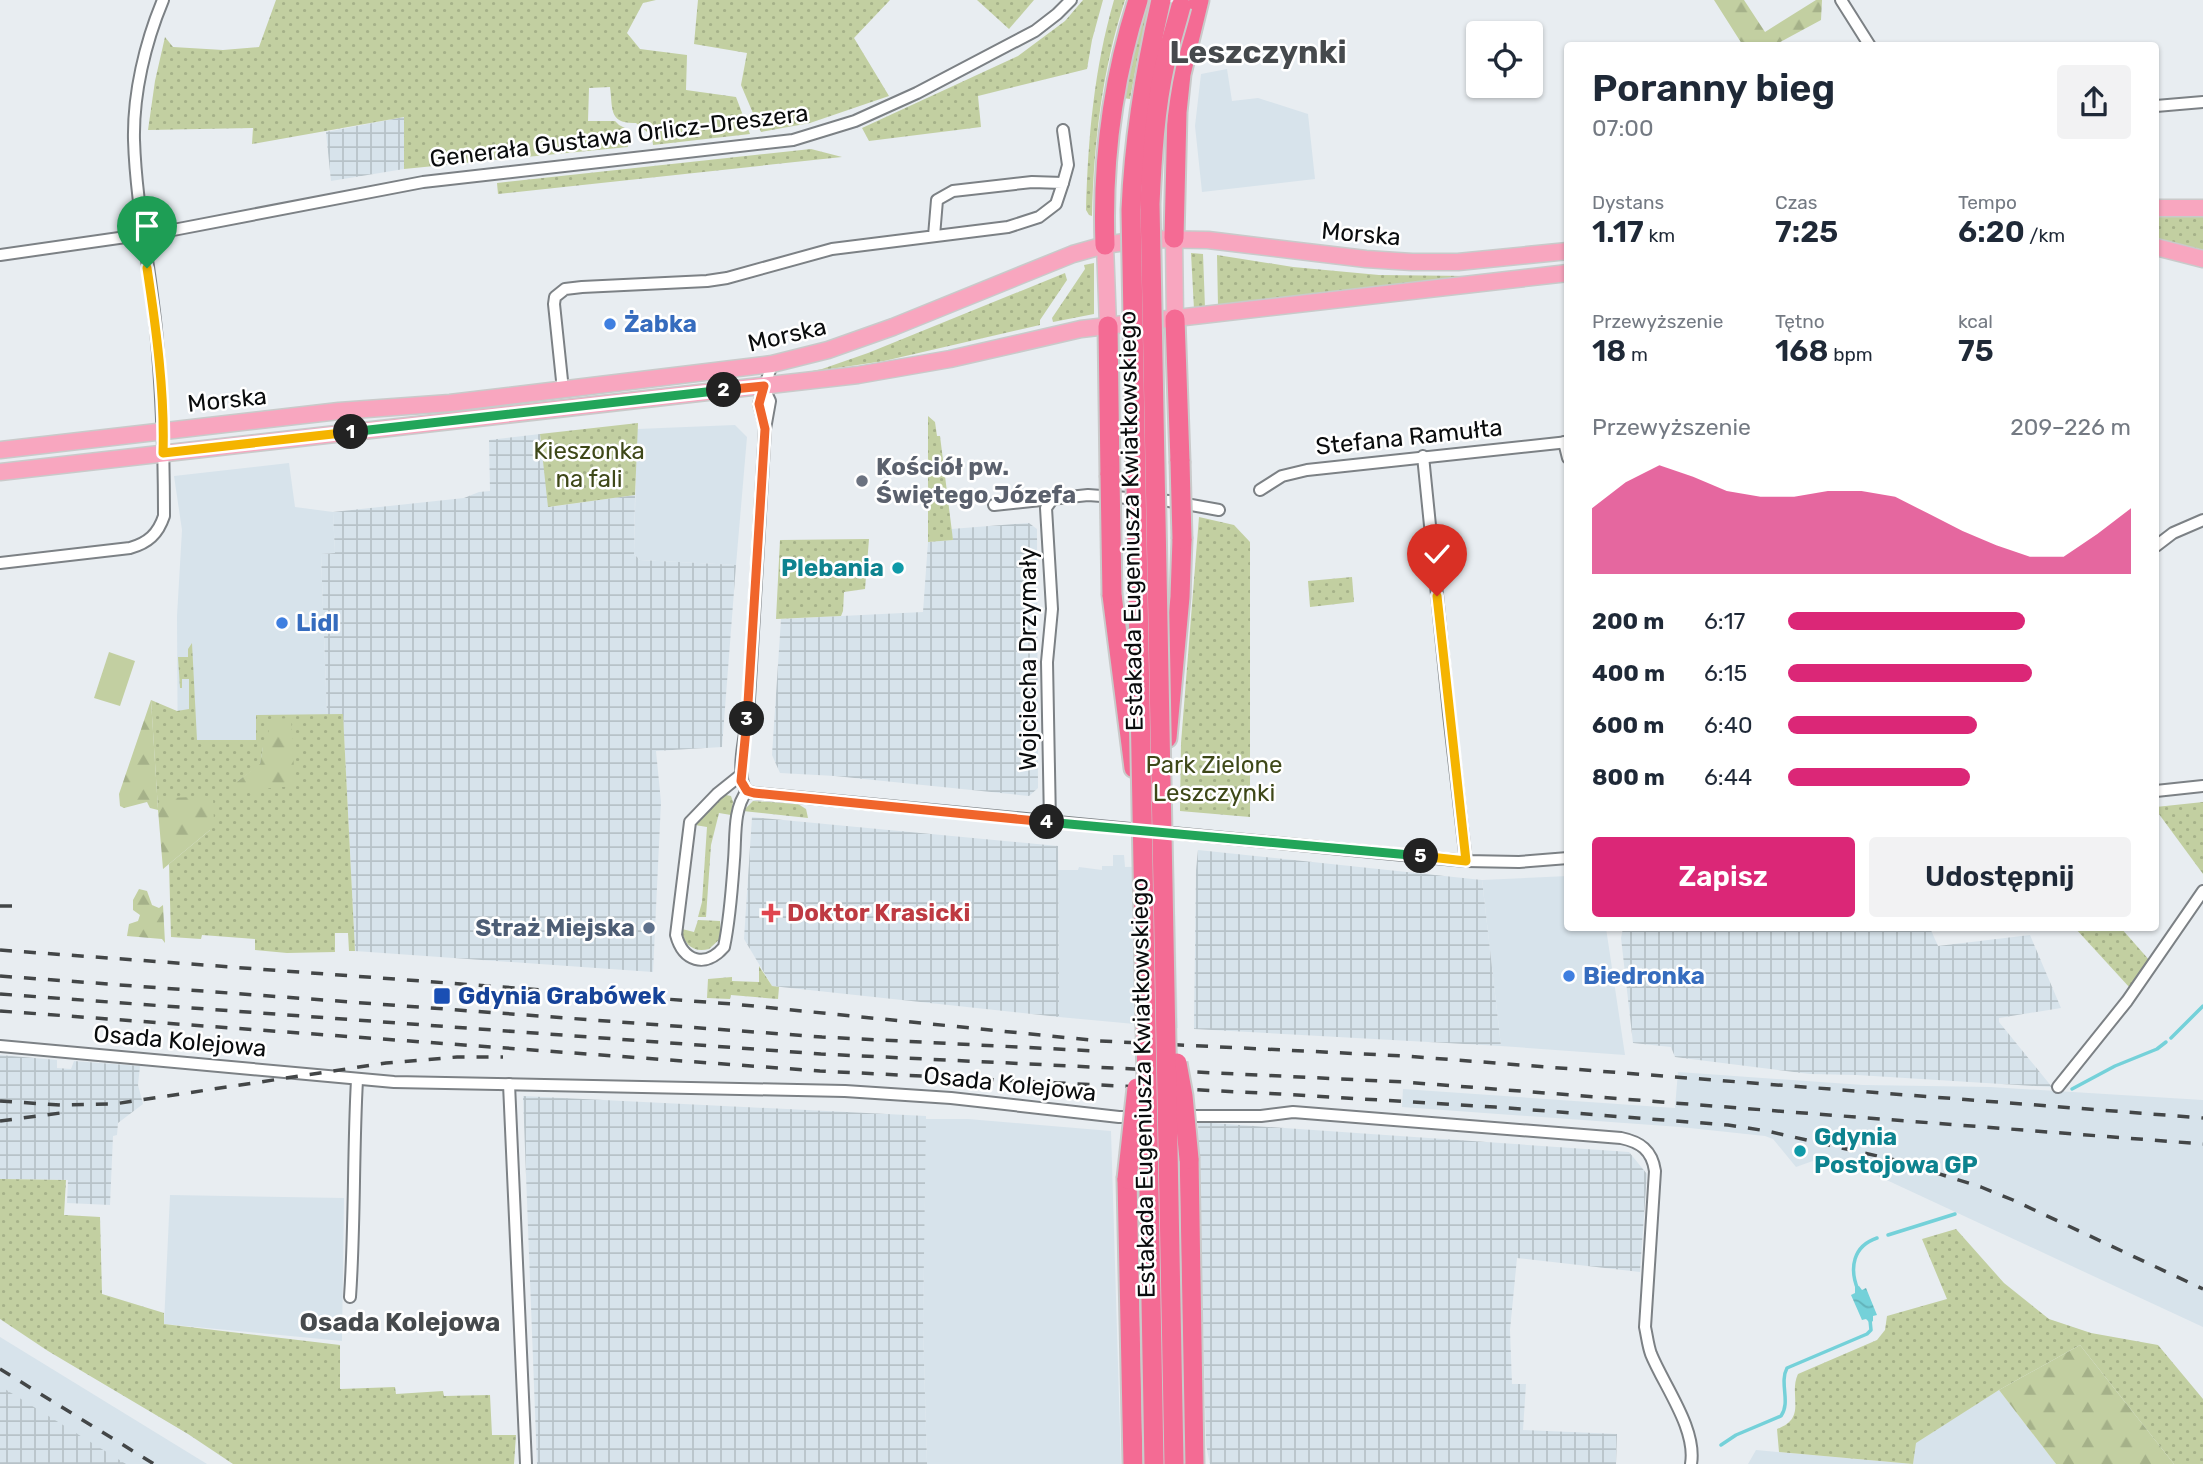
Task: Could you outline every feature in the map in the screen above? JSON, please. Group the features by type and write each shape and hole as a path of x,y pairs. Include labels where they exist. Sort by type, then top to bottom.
{"highway":[{"path":"1105,245 1108,145 1124,52 1138,0"},
{"name":"Estakada Eugeniusza Kwiatkowskiego","path":"1154,1464 1131,210 1139,104 1161,0"},
{"path":"1174,238 1177,112 1188,2"},
{"name":"Estakada Eugeniusza Kwiatkowskiego","path":"1174,1464 1150,204 1157,112 1165,65 1188,2"},
{"path":"1115,101 1177,112"},
{"path":"1161,819 1180,597 1182,539 1175,319"},
{"path":"1108,326 1112,595 1141,824"},
{"path":"1166,992 1183,1096 1189,1159 1194,1464"},
{"path":"1133,1464 1128,1179 1146,1007"}],"main road":[{"path":"2159,208 2203,208"},
{"path":"1174,238 1175,319"},
{"name":"Morska","path":"0,450 338,411 439,404 772,364 841,346 1030,270 1105,245 1145,239 1217,240 1412,262 1458,262 1564,251"},
{"path":"1105,245 1108,326"},
{"path":"2159,248 2203,259"},
{"name":"Morska","path":"0,472 764,386 916,366 1081,329 1564,273"}],"street":[{"path":"0,564 141,545 152,538 160,528 164,516 164,430 156,329 134,141 135,110 153,24 163,0"},
{"name":"Generała Gustawa Orlicz-Dreszera","path":"0,256 143,235 422,182 793,140 855,121 917,93 1035,31 1071,0"},
{"path":"1841,0 1867,42"},
{"path":"2159,106 2203,102"},
{"path":"563,390 554,303 555,297 565,289 727,278 832,249 1008,227 1040,217 1056,205 1068,165 1063,130"},
{"path":"934,236 937,200 953,191 1032,182 1063,183"},
{"path":"772,364 759,404 765,429 749,703 742,774 743,786 747,791 1051,823 1466,861 1519,862 1564,858"},
{"name":"Stefana Ramułta","path":"1260,490 1282,476 1307,470 1564,442"},
{"path":"1423,456 1466,861"},
{"path":"994,505 1088,495 1169,501 1219,510"},
{"name":"Wojciecha Drzymały","path":"1051,823 1047,662 1052,609 1046,508 1054,497"},
{"path":"2159,543 2172,533 2203,520"},
{"path":"742,774 717,794 690,822 676,935 682,950 692,958 713,957 724,947 737,815 747,791"},
{"path":"2159,791 2203,786"},
{"path":"2058,1087 2127,1001 2203,891"},
{"name":"Osada Kolejowa","path":"0,1046 357,1080 845,1091 951,1098 1119,1117 1225,1114 1261,1116 1293,1112 1621,1138 1642,1145 1652,1158 1655,1171 1645,1327 1650,1351 1678,1407 1687,1433 1691,1446 1691,1464"},
{"path":"350,1297 357,1080"},
{"path":"509,1084 526,1464"},
{"path":"1154,1464 1150,1205 1141,1143 1157,1116 1174,1143 1170,1204 1174,1464"}],"shaded area":[{"path":"1227,69 1232,101 1258,98 1308,114 1315,179 1202,192 1195,126 1201,74"},
{"path":"404,117 404,169 331,181 326,132"},
{"path":"735,425 747,437 736,565 640,560 634,554 637,429"},
{"path":"540,434 549,507 635,495 634,554 640,560 736,565 722,747 656,751 661,802 653,972 355,951 343,715 327,715 321,554 335,553 333,512 464,498 490,491 489,440"},
{"path":"289,463 295,507 333,512 335,553 321,554 327,715 295,786 178,797 177,616 182,530 174,476"},
{"path":"1029,523 1037,529 1038,788 1029,796 780,773 772,755 781,619 923,612 928,542 953,540 951,529"},
{"path":"752,817 1058,846 1059,1017 772,986 744,939"},
{"path":"1198,850 1482,880 1501,1046 1194,1029"},
{"path":"1113,855 1124,855 1125,867 1174,866 1178,1028 1059,1017 1058,870 1078,870 1079,867 1102,870 1102,866 1113,866"},
{"path":"1564,876 1564,931 1606,931 1625,1055 1501,1046 1482,880"},
{"path":"1622,931 1931,931 1938,946 2030,935 2061,1008 1999,1018 1999,1022 2052,1087 1810,1074 1675,1057 1671,1047 1633,1043"},
{"path":"0,1055 57,1060 57,1068 71,1069 74,1061 140,1066 138,1085 143,1104 118,1123 117,1135 113,1136 110,1205 67,1203 68,1180 0,1179"},
{"path":"1678,1072 1863,1085 1990,1087 2203,1100 2203,1327 1852,1164 1845,1166 1824,1157 1796,1167 1773,1139 1765,1136 1680,1127 1402,1107 1403,1089 1675,1108"},
{"path":"523,1096 926,1116 923,1327 927,1464 537,1464"},
{"path":"925,1119 968,1119 1111,1131 1121,1464 927,1464 923,1327"},
{"path":"1198,1122 1629,1152 1647,1174 1640,1272 1517,1258 1510,1330 1512,1384 1526,1384 1523,1430 1617,1434 1616,1464 1210,1464 1206,1445"},
{"path":"170,1195 344,1198 342,1341 164,1324"},
{"path":"0,1337 207,1464 0,1464"},
{"path":"0,1386 126,1464 0,1464"},
{"path":"1999,1390 2056,1464 1913,1464 1915,1443"},
{"path":"1756,1450 1913,1464 1748,1464"}],"green space":[{"path":"276,0 656,0 643,3 627,33 640,49 687,55 686,90 736,97 750,134 653,145 652,136 636,123 627,123 616,118 610,87 589,88 588,121 615,121 625,128 628,147 404,169 404,117 252,144 253,128 148,130 165,37 173,47 223,50 259,47"},
{"path":"698,0 890,0 854,38 889,96 810,123 761,132 741,85 747,53 694,44"},
{"path":"977,0 1034,0 1009,29"},
{"path":"1083,0 1103,0 1087,69 978,96 981,127 869,141 862,128 1018,56 1065,21"},
{"path":"1114,0 1125,0 1110,53 1101,106 1092,216 1086,210 1090,130 1101,52"},
{"path":"1146,0 1153,0 1130,99 1123,98 1131,55"},
{"path":"1714,0 1744,0 1765,32 1816,0 1822,0 1821,20 1781,42 1741,42"},
{"path":"811,149 842,157 498,194 497,183"},
{"path":"2159,216 2203,216 2203,250 2159,240"},
{"path":"1191,253 1203,254 1205,308 1194,309"},
{"path":"1217,255 1293,267 1379,275 1470,276 1218,306"},
{"path":"1094,263 1094,314 1053,322 1052,318 1085,269 1084,265"},
{"path":"1065,273 1067,280 1040,320 1040,325 884,361 797,374 822,369 868,353"},
{"path":"928,416 935,422 937,436 940,436 953,540 928,542"},
{"name":"Kieszonka na fali","path":"638,423 635,495 548,507 540,434"},
{"name":"Park Zielone Leszczynki","path":"1199,517 1234,525 1250,542 1250,817 1180,811 1181,743"},
{"path":"869,539 865,589 844,592 841,616 776,619 780,540"},
{"path":"1352,577 1354,602 1310,607 1308,581"},
{"path":"192,643 197,740 256,740 256,715 343,714 355,951 349,951 348,933 335,933 335,952 287,953 255,950 255,939 202,935 201,939 171,937 169,864 210,830 158,810 151,700 177,711 189,709 189,679 182,679 180,688 178,657 188,657 188,649","holes":["263,747 295,786 238,781 260,765"]},
{"path":"109,652 135,661 120,706 94,698"},
{"path":"151,700 158,809 169,798 213,796 214,823 210,830 163,869 158,810 150,808 147,802 124,808 120,806 119,794"},
{"path":"291,718 295,786 237,791 238,781 260,764 273,719"},
{"path":"726,795 731,796 733,802 731,815 719,813 711,845 706,917 698,917 702,902 707,827 695,825 706,811"},
{"path":"753,801 798,804 806,809 808,818 743,811"},
{"path":"2203,802 2203,874 2159,814 2159,807"},
{"path":"139,889 147,891 152,905 159,908 163,905 165,943 162,939 127,936 129,924 138,921 140,915 133,910 133,900"},
{"path":"698,920 720,921 721,938 709,949 694,949 685,939 682,929 694,932"},
{"path":"2078,931 2124,931 2150,961 2130,988"},
{"path":"759,966 772,986 779,987 778,999 731,995 730,999 707,998 708,979 732,977 732,981 759,982"},
{"path":"0,1179 66,1180 64,1215 100,1217 102,1294 164,1313 164,1324 340,1345 340,1389 395,1387 396,1394 443,1391 444,1396 490,1395 492,1435 516,1435 514,1464 233,1464 0,1319"},
{"path":"1956,1229 2004,1283 2049,1319 2091,1333 2158,1345 2203,1399 2203,1464 2174,1464 2080,1345 1999,1390 1916,1443 1913,1464 1779,1452 1777,1429 1792,1419 1795,1412 1795,1382 1798,1374 1877,1340 1885,1330 1887,1316 1947,1299 1922,1239"},
{"path":"2080,1345 2174,1464 2056,1464 1999,1390"}],"water":[{"path":"1859,1286 1862,1290 1866,1288 1877,1315 1873,1316 1870,1323 1866,1319 1862,1320 1851,1295 1855,1293 1855,1287"}],"waterway":[{"path":"2171,1038 2203,1006"},
{"path":"2072,1089 2115,1066 2157,1049 2166,1042"},
{"path":"1888,1235 1955,1214"},
{"path":"1858,1290 1854,1274 1855,1259 1863,1246 1877,1238"},
{"path":"1721,1445 1736,1435 1781,1416 1785,1405 1784,1380 1787,1368 1867,1334 1871,1330 1870,1320"}],"railway":[{"path":"0,906 20,906"},
{"path":"0,950 733,1004 1100,1041 1405,1056 2203,1118"},
{"path":"0,976 822,1037 1096,1051"},
{"path":"0,994 821,1054 1404,1082 2203,1144"},
{"path":"0,1011 820,1071 1280,1094 1728,1125 1767,1131 1895,1160 1981,1187 2203,1289"},
{"path":"0,1101 60,1105 114,1104 386,1063 457,1057 503,1057"},
{"path":"0,1121 68,1112"},
{"path":"0,1369 154,1464"}],"place":[{"name":"Żabka","path":"610,324"},
{"name":"Kościół pw. Świętego Józefa","path":"862,481"},
{"name":"Plebania","path":"898,568"},
{"name":"Lidl","path":"282,623"},
{"name":"Doktor Krasicki","path":"771,913"},
{"name":"Straż Miejska","path":"649,928"},
{"name":"Biedronka","path":"1569,976"},
{"name":"Gdynia Grabówek","path":"442,996"},
{"name":"Gdynia Postojowa GP","path":"1800,1151"}],"district":[{"name":"Leszczynki","path":"1258,52"},
{"name":"Osada Kolejowa","path":"400,1322"}],"route":[{"path":"147,268 156,329 164,430 163,453 764,386 759,404 765,429 748,716 741,781 747,791 754,793 1466,861 1437,596"}]}
